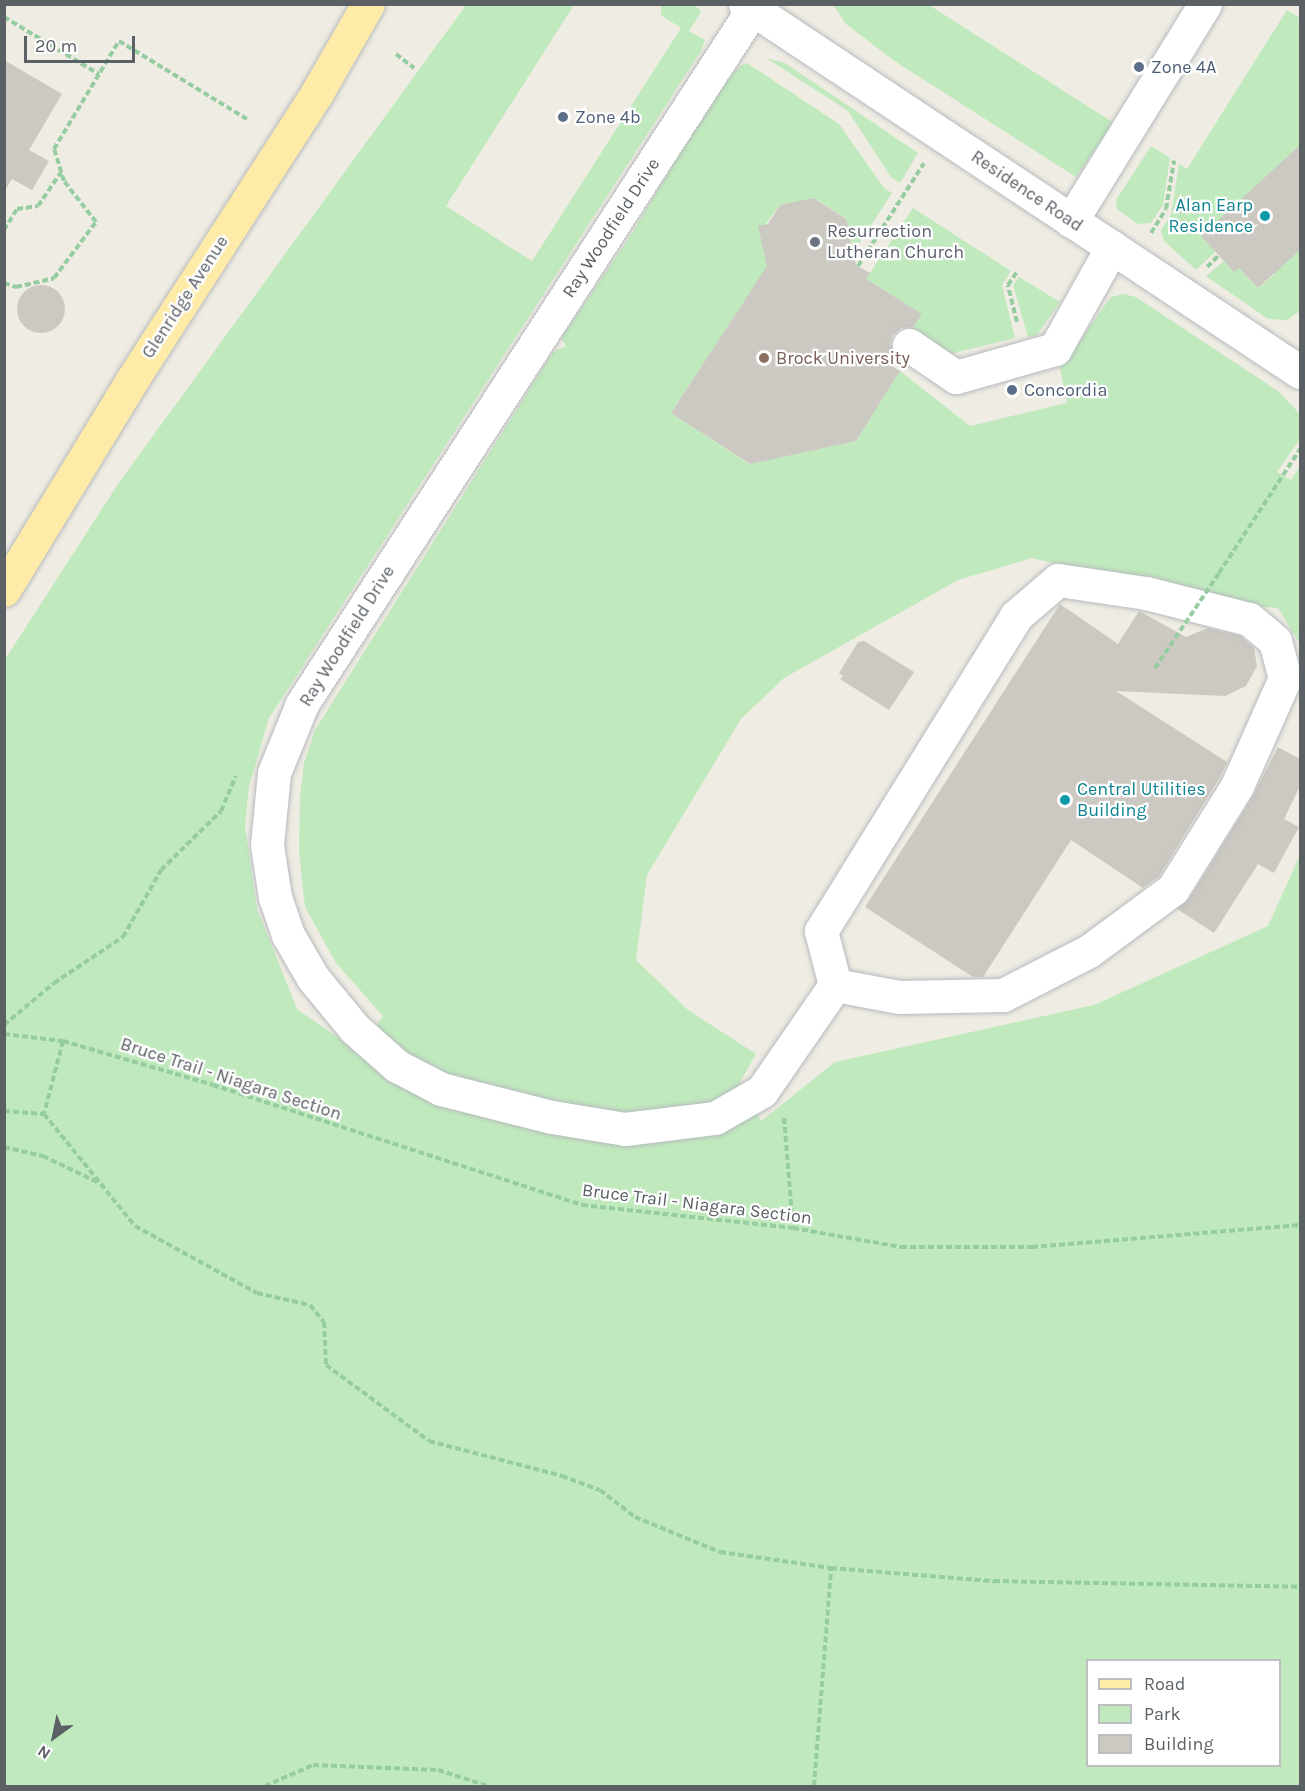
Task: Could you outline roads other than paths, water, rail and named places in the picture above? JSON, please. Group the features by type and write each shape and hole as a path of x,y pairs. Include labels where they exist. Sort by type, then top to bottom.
{"main road":[{"name":"Glenridge Avenue","path":"4,590 132,380 318,91 368,4"}],"street":[{"path":"1071,220 1205,4"},
{"name":"Residence Road","path":"751,6 1112,247 1298,365"},
{"name":"Ray Woodfield Drive","path":"751,6 302,704 274,773 267,845 275,897 288,934 313,978 355,1029 397,1066 441,1089 552,1117 625,1129 715,1118 762,1091 835,985"},
{"path":"909,345 956,377 1055,350 1112,247"},
{"path":"1058,580 1146,593 1249,619 1275,641 1285,678 1237,786 1173,889 1089,951 1003,995 899,997 835,985 821,930 1016,616 1058,580"}],"place":[{"name":"Zone 4A","path":"1139,67"},
{"name":"Zone 4b","path":"563,117"},
{"name":"Alan Earp Residence","path":"1265,216"},
{"name":"Resurrection Lutheran Church","path":"815,242"},
{"name":"Brock University","path":"764,358"},
{"name":"Concordia","path":"1012,390"},
{"name":"Central Utilities Building","path":"1065,800"}]}
